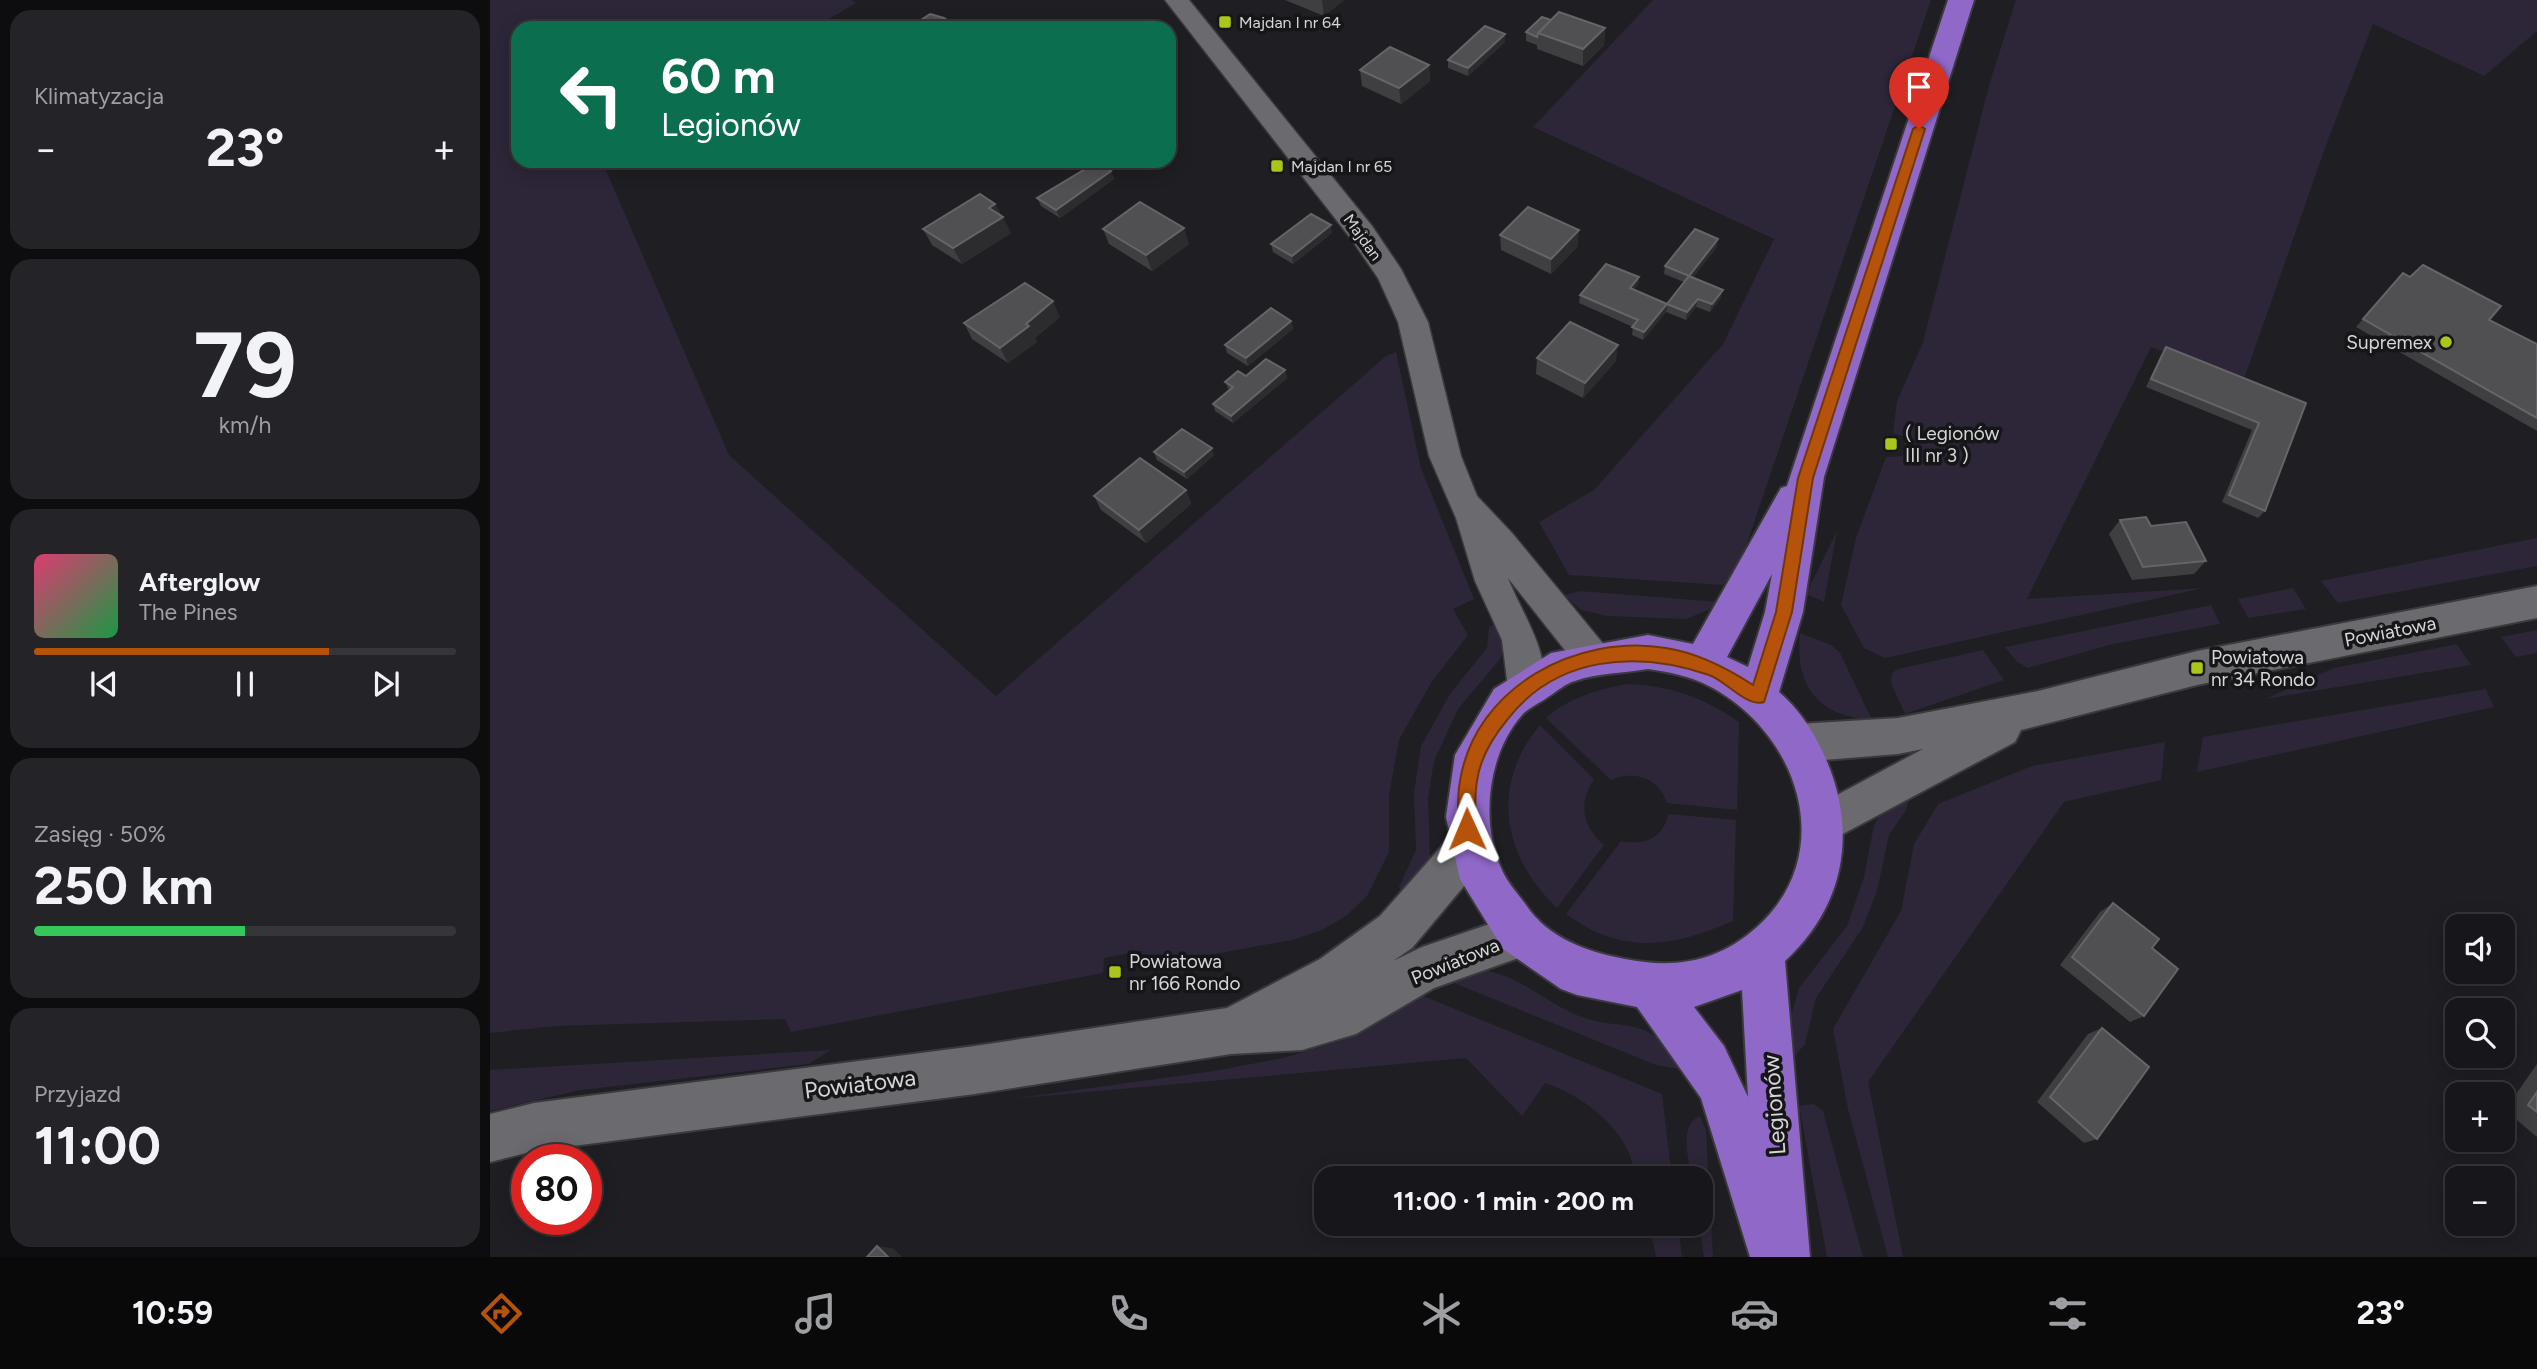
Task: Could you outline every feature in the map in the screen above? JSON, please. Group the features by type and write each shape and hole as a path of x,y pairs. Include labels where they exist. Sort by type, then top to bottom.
{"highway":[{"path":"1758,697 1784,612 1806,478 1961,0"},
{"path":"1703,664 1806,478"},
{"path":"1648,652 1703,664 1732,678 1758,697 1780,718 1799,743 1816,782 1824,824 1819,867 1810,895 1784,933 1762,953 1734,970 1702,982 1651,988 1616,984 1581,973 1549,957 1522,935 1488,893 1470,846 1466,796 1472,764 1493,722 1526,688 1569,663 1592,657 1648,652"},
{"name":"Legionów","path":"1762,953 1784,1257"},
{"name":"Legionów","path":"1651,988 1707,1063 1722,1089 1773,1257"}],"main road":[{"name":"Powiatowa","path":"1799,743 1898,737 2038,709 2197,668 2537,602"},
{"name":"Powiatowa","path":"1824,824 2038,709"},
{"name":"Powiatowa","path":"1231,1031 1336,975 1396,932 1470,846"},
{"name":"Powiatowa","path":"490,1138 534,1127 988,1068 1231,1031 1276,1030 1340,1018 1422,970 1522,935"}],"street":[{"name":"Majdan","path":"1177,0 1362,233 1391,276 1413,322 1452,480 1471,515 1492,581 1520,640 1526,688"},
{"name":"Majdan","path":"1471,515 1500,543 1592,657"}],"shaded area":[{"path":"490,0 851,0 856,3 826,21 511,21 511,168 605,168 729,455 996,696 1386,356 1396,352 1421,468 1474,599 1453,609 1468,635 1431,683 1399,740 1389,795 1389,852 1367,896 1346,916 1322,930 1292,940 1143,967 1142,951 1104,958 1103,973 791,1032 785,1019 556,1026 490,1033"},
{"path":"1653,0 1931,0 1740,564 1723,585 1569,575 1539,522 1594,490 1723,344 1774,239 1533,127"},
{"path":"2016,0 2537,0 2537,31 2484,76 2373,24 2329,137 2243,382 2151,347 2027,599 2204,588 1885,658 1864,648 1841,605 1856,538 1886,457 1902,456 1906,437 1893,433 1897,401 1923,342 1990,82"},
{"path":"1837,531 1824,602 1806,594"},
{"path":"2537,538 2537,566 2338,603 2321,581"},
{"path":"2293,588 2306,609 2248,618 2238,599"},
{"path":"1580,591 1719,602 1686,619 1607,616 1581,610 1564,595"},
{"path":"2211,605 2220,624 2113,644 2028,668 2016,661 2005,647"},
{"path":"1499,623 1504,647 1500,659 1458,709 1434,761 1428,798 1430,860 1405,900 1399,887 1416,850 1414,793 1421,746 1450,694 1487,648 1489,627"},
{"path":"2537,630 2537,653 2516,657 2501,637"},
{"path":"1800,633 1831,645 1840,653 1872,720 1853,718 1837,712 1814,695 1801,668"},
{"path":"2457,644 2471,665 2265,699 2334,668"},
{"path":"1983,650 2004,680 1905,714 1891,683 1892,673 1898,669"},
{"path":"1627,684 1658,687 1686,694 1739,722 1737,810 1667,803 1658,787 1637,776 1611,780 1546,718 1584,695"},
{"path":"2486,689 2494,707 2197,772 2203,737"},
{"path":"1540,725 1594,779 1586,797 1585,814 1591,830 1604,845 1557,908 1538,888 1524,866 1514,843 1509,820 1509,796 1514,772 1524,748"},
{"path":"2165,742 2161,780 2064,802 1868,1082 1903,1257 1888,1257 1848,1109 1833,1029 1901,911 1914,844 1938,804 2032,766"},
{"path":"1910,795 1906,810 1889,835 1877,891 1863,927 1816,998 1805,1044 1790,1062 1791,1016 1799,988 1847,926 1864,877 1874,825 1882,812"},
{"path":"1668,814 1736,820 1733,921 1690,937 1648,943 1628,942 1608,936 1566,914 1621,841 1651,839 1662,829"},
{"path":"1480,970 1522,984 1574,1014 1648,1032 1668,1047 1691,1071 1656,1065 1454,983 1451,974"},
{"path":"1416,993 1662,1094 1671,1166 1633,1166 1621,1139 1604,1118 1582,1101 1545,1083 1522,1116 1466,1058 1011,1099 1214,1071 1283,1058 1344,1040 1382,1018"},
{"path":"831,1050 809,1064 581,1090 490,1111 490,1070"},
{"path":"1814,1104 1823,1111 1863,1257 1827,1257 1799,1106"},
{"path":"1700,1116 1706,1130 1708,1166 1690,1166 1687,1135 1693,1121"},
{"path":"1652,1236 1680,1236 1682,1257 1656,1257"},
{"path":"1701,1236 1712,1236 1713,1257 1704,1257"}],"building":[{"path":"1559,12 1605,28 1583,49 1538,33"},
{"path":"930,14 948,21 920,21"},
{"path":"1542,17 1551,20 1537,37 1526,32"},
{"path":"1485,26 1505,34 1468,68 1448,60"},
{"path":"1390,47 1429,65 1399,88 1360,70"},
{"path":"1087,168 1106,168 1111,171 1056,210 1037,198"},
{"path":"980,194 995,204 989,208 1003,217 953,248 923,229"},
{"path":"1140,202 1184,228 1146,255 1103,229"},
{"path":"1528,207 1579,230 1551,259 1500,235"},
{"path":"1311,214 1331,225 1292,256 1271,244"},
{"path":"1695,229 1718,239 1689,276 1665,266"},
{"path":"1606,264 1639,277 1630,288 1667,304 1644,332 1632,327 1638,320 1580,295"},
{"name":"Supremex","path":"2423,265 2501,306 2489,320 2537,344 2537,418 2363,319 2403,273 2410,277"},
{"path":"1689,276 1723,290 1712,304 1698,299 1687,312 1667,304"},
{"path":"1025,283 1053,301 1026,324 1029,326 1000,348 964,323"},
{"path":"1271,308 1291,321 1246,358 1225,345"},
{"path":"1570,322 1618,345 1585,383 1537,358"},
{"path":"2166,347 2306,403 2265,511 2229,495 2259,423 2151,379"},
{"path":"1266,359 1285,370 1231,416 1213,404 1233,387 1225,382 1238,371 1246,376"},
{"path":"1182,429 1212,448 1184,472 1154,452"},
{"path":"1140,458 1186,490 1139,530 1094,496"},
{"path":"2146,517 2151,526 2186,522 2206,561 2143,567 2120,520"},
{"path":"2113,903 2159,939 2152,948 2178,969 2144,1016 2072,957"},
{"path":"2102,1028 2149,1067 2097,1139 2050,1097"},
{"path":"2537,1092 2537,1112 2528,1105"},
{"path":"877,1246 888,1257 867,1257"}],"place":[{"name":"Majdan I nr 64","path":"1225,22"},
{"name":"Majdan I nr 65","path":"1277,166"},
{"name":"Supremex","path":"2446,342"},
{"name":"( Legionów III nr 3 )","path":"1891,444"},
{"name":"Powiatowa nr 34 Rondo","path":"2197,668"},
{"name":"Powiatowa nr 166 Rondo","path":"1115,972"}],"route":[{"path":"1467,829 1468,780 1485,735 1514,698 1535,680 1569,663 1610,653 1666,654 1717,670 1758,697 1784,612 1806,478 1919,129"}]}
